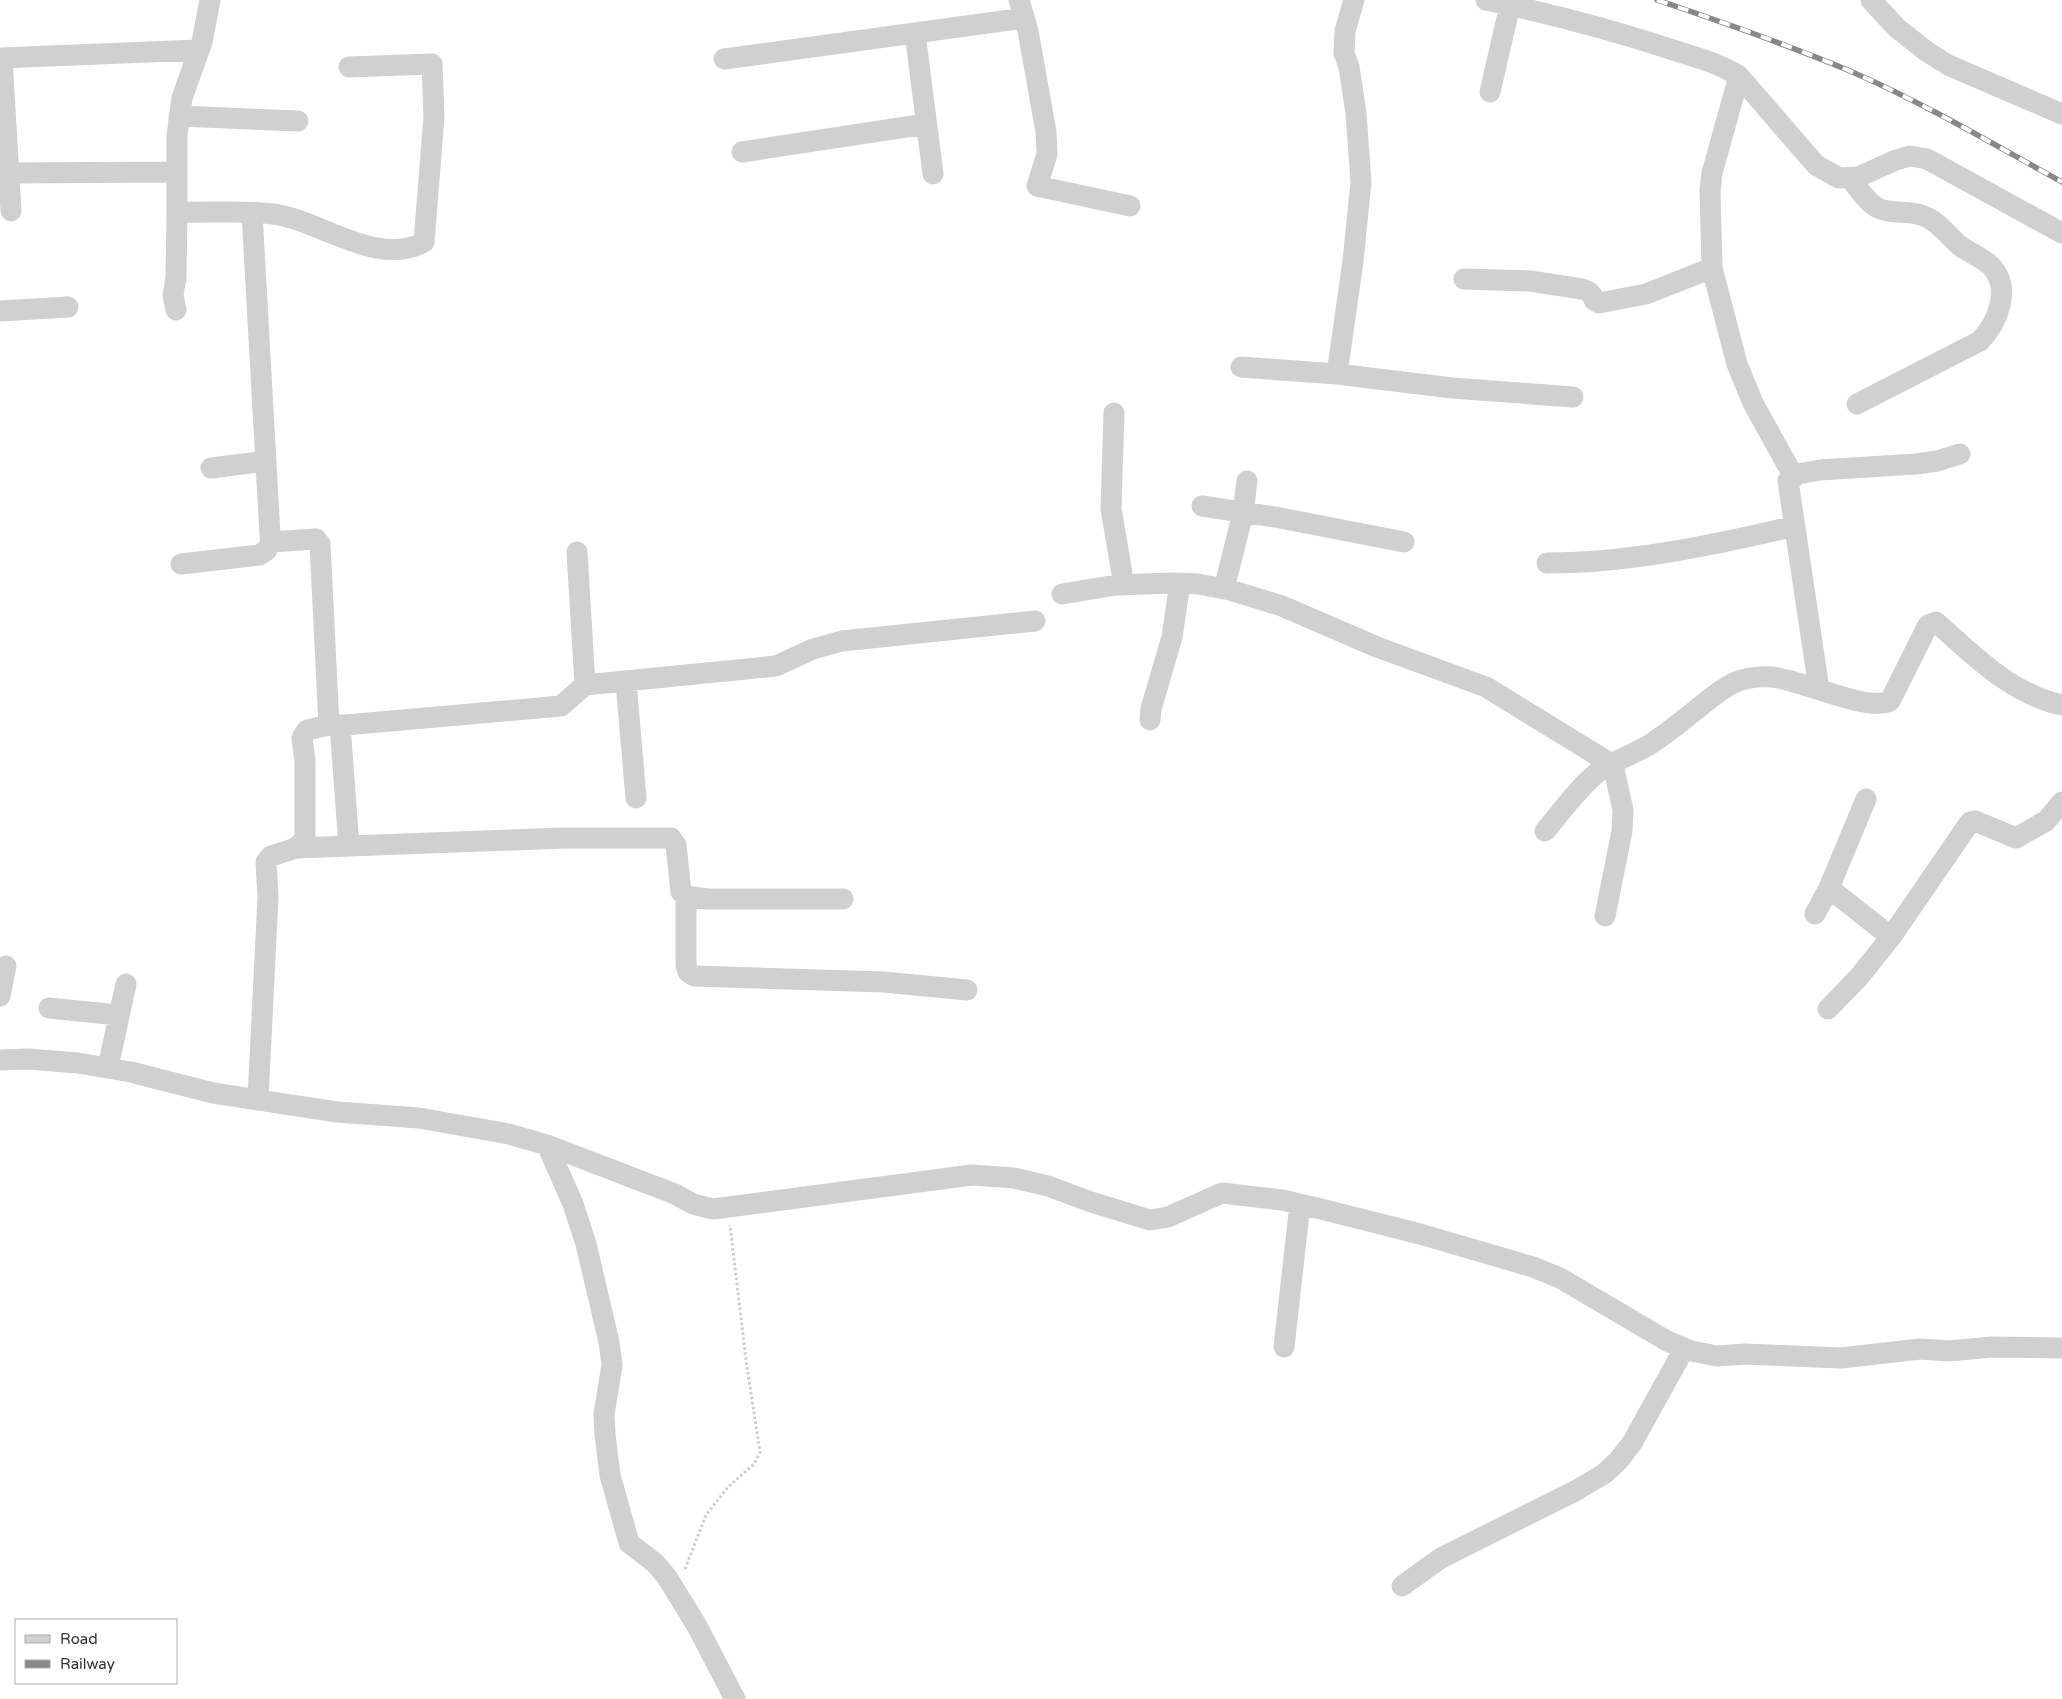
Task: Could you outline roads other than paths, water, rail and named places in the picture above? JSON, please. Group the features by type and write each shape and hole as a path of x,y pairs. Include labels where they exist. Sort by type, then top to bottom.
{"street":[{"path":"176,310 173,295 176,278 176,135 182,98 202,42 210,0"},
{"path":"1337,374 1353,261 1361,182 1356,114 1349,66 1344,53 1345,31 1354,0"},
{"path":"1486,0 1601,27 1696,56 1727,69 1739,76 1816,165 1839,178 1851,179 1910,156 1927,159 2062,233"},
{"path":"1871,0 1897,28 1926,51 1948,65 2062,114"},
{"path":"1490,92 1510,5"},
{"path":"724,60 915,33 1022,9 1046,132 1047,154 1037,186 1130,206"},
{"path":"915,33 933,174"},
{"path":"11,211 1,58 198,50"},
{"path":"177,212 275,214 370,247 390,249 416,247 424,242 434,117 432,64 349,67"},
{"path":"1739,76 1712,173 1710,191 1712,268 1737,364 1754,403 1794,477"},
{"path":"179,116 298,121"},
{"path":"742,152 926,124"},
{"path":"9,173 176,172"},
{"path":"1851,179 1876,207 1891,212 1921,214 1935,221 1959,245 1990,266 1999,277 2001,287 2000,304 1990,330 1980,341 1857,404"},
{"path":"181,564 259,555 267,550 271,542 252,213"},
{"path":"1464,279 1530,281 1582,289 1588,291 1598,303 1646,294 1712,268"},
{"path":"0,311 68,307"},
{"path":"1241,367 1337,374 1452,388 1574,397"},
{"path":"1114,413 1111,509 1124,585"},
{"path":"1820,689 1788,481 1798,474 1820,470 1923,463 1960,454"},
{"path":"211,468 266,461"},
{"path":"1224,589 1243,513 1247,481"},
{"path":"1202,506 1404,542"},
{"path":"1547,563 1675,550 1736,540 1795,526"},
{"path":"271,542 316,539 320,544 334,725 350,846"},
{"path":"577,552 585,686"},
{"path":"1150,720 1151,709 1172,637 1180,583"},
{"path":"1062,594 1124,585 1180,583 1224,589 1282,606 1378,647 1486,687 1613,765 1623,810 1622,831 1605,916"},
{"path":"296,848 305,839 305,761 302,738 307,730 334,725 561,706 585,686 776,666 812,649 842,641 1035,621"},
{"path":"1545,832 1579,789 1600,770 1613,765 1650,744 1723,687 1746,678 1771,677 1801,682 1868,703 1885,703 1890,701 1928,625 1936,622 1998,677 2048,702 2062,705"},
{"path":"626,682 636,798"},
{"path":"1815,914 1829,888 1866,799"},
{"path":"1828,1008 1859,977 1891,937 1970,822 1975,821 2016,838 2046,821 2062,802"},
{"path":"258,1099 268,898 266,862 271,856 296,848 565,838 671,838 676,845 681,892 686,896 707,899 843,899"},
{"path":"1829,888 1891,937"},
{"path":"686,896 686,965 688,972 694,976 884,982 967,990"},
{"path":"0,996 6,966"},
{"path":"108,1068 126,984"},
{"path":"49,1008 118,1015"},
{"path":"0,1060 28,1059 108,1068 214,1093 337,1112 419,1118 509,1134 548,1145 674,1194 693,1204 713,1209 972,1175 1014,1178 1040,1184 1090,1202 1150,1220 1168,1217 1222,1193 1282,1200 1420,1234 1532,1267 1560,1278 1652,1333 1684,1349 1717,1356 1745,1354 1841,1358 1920,1349 1948,1351 1992,1347 2062,1348"},
{"path":"548,1145 573,1204 586,1244 609,1342 612,1364 604,1414 610,1475 629,1542 655,1563 667,1577 697,1626 735,1699"},
{"path":"1284,1347 1300,1204"},
{"path":"1402,1586 1441,1558 1575,1491 1604,1474 1618,1461 1632,1443 1684,1349"}],"railway":[{"path":"1657,0 1778,42 1877,83 1957,124 2062,182"}]}
